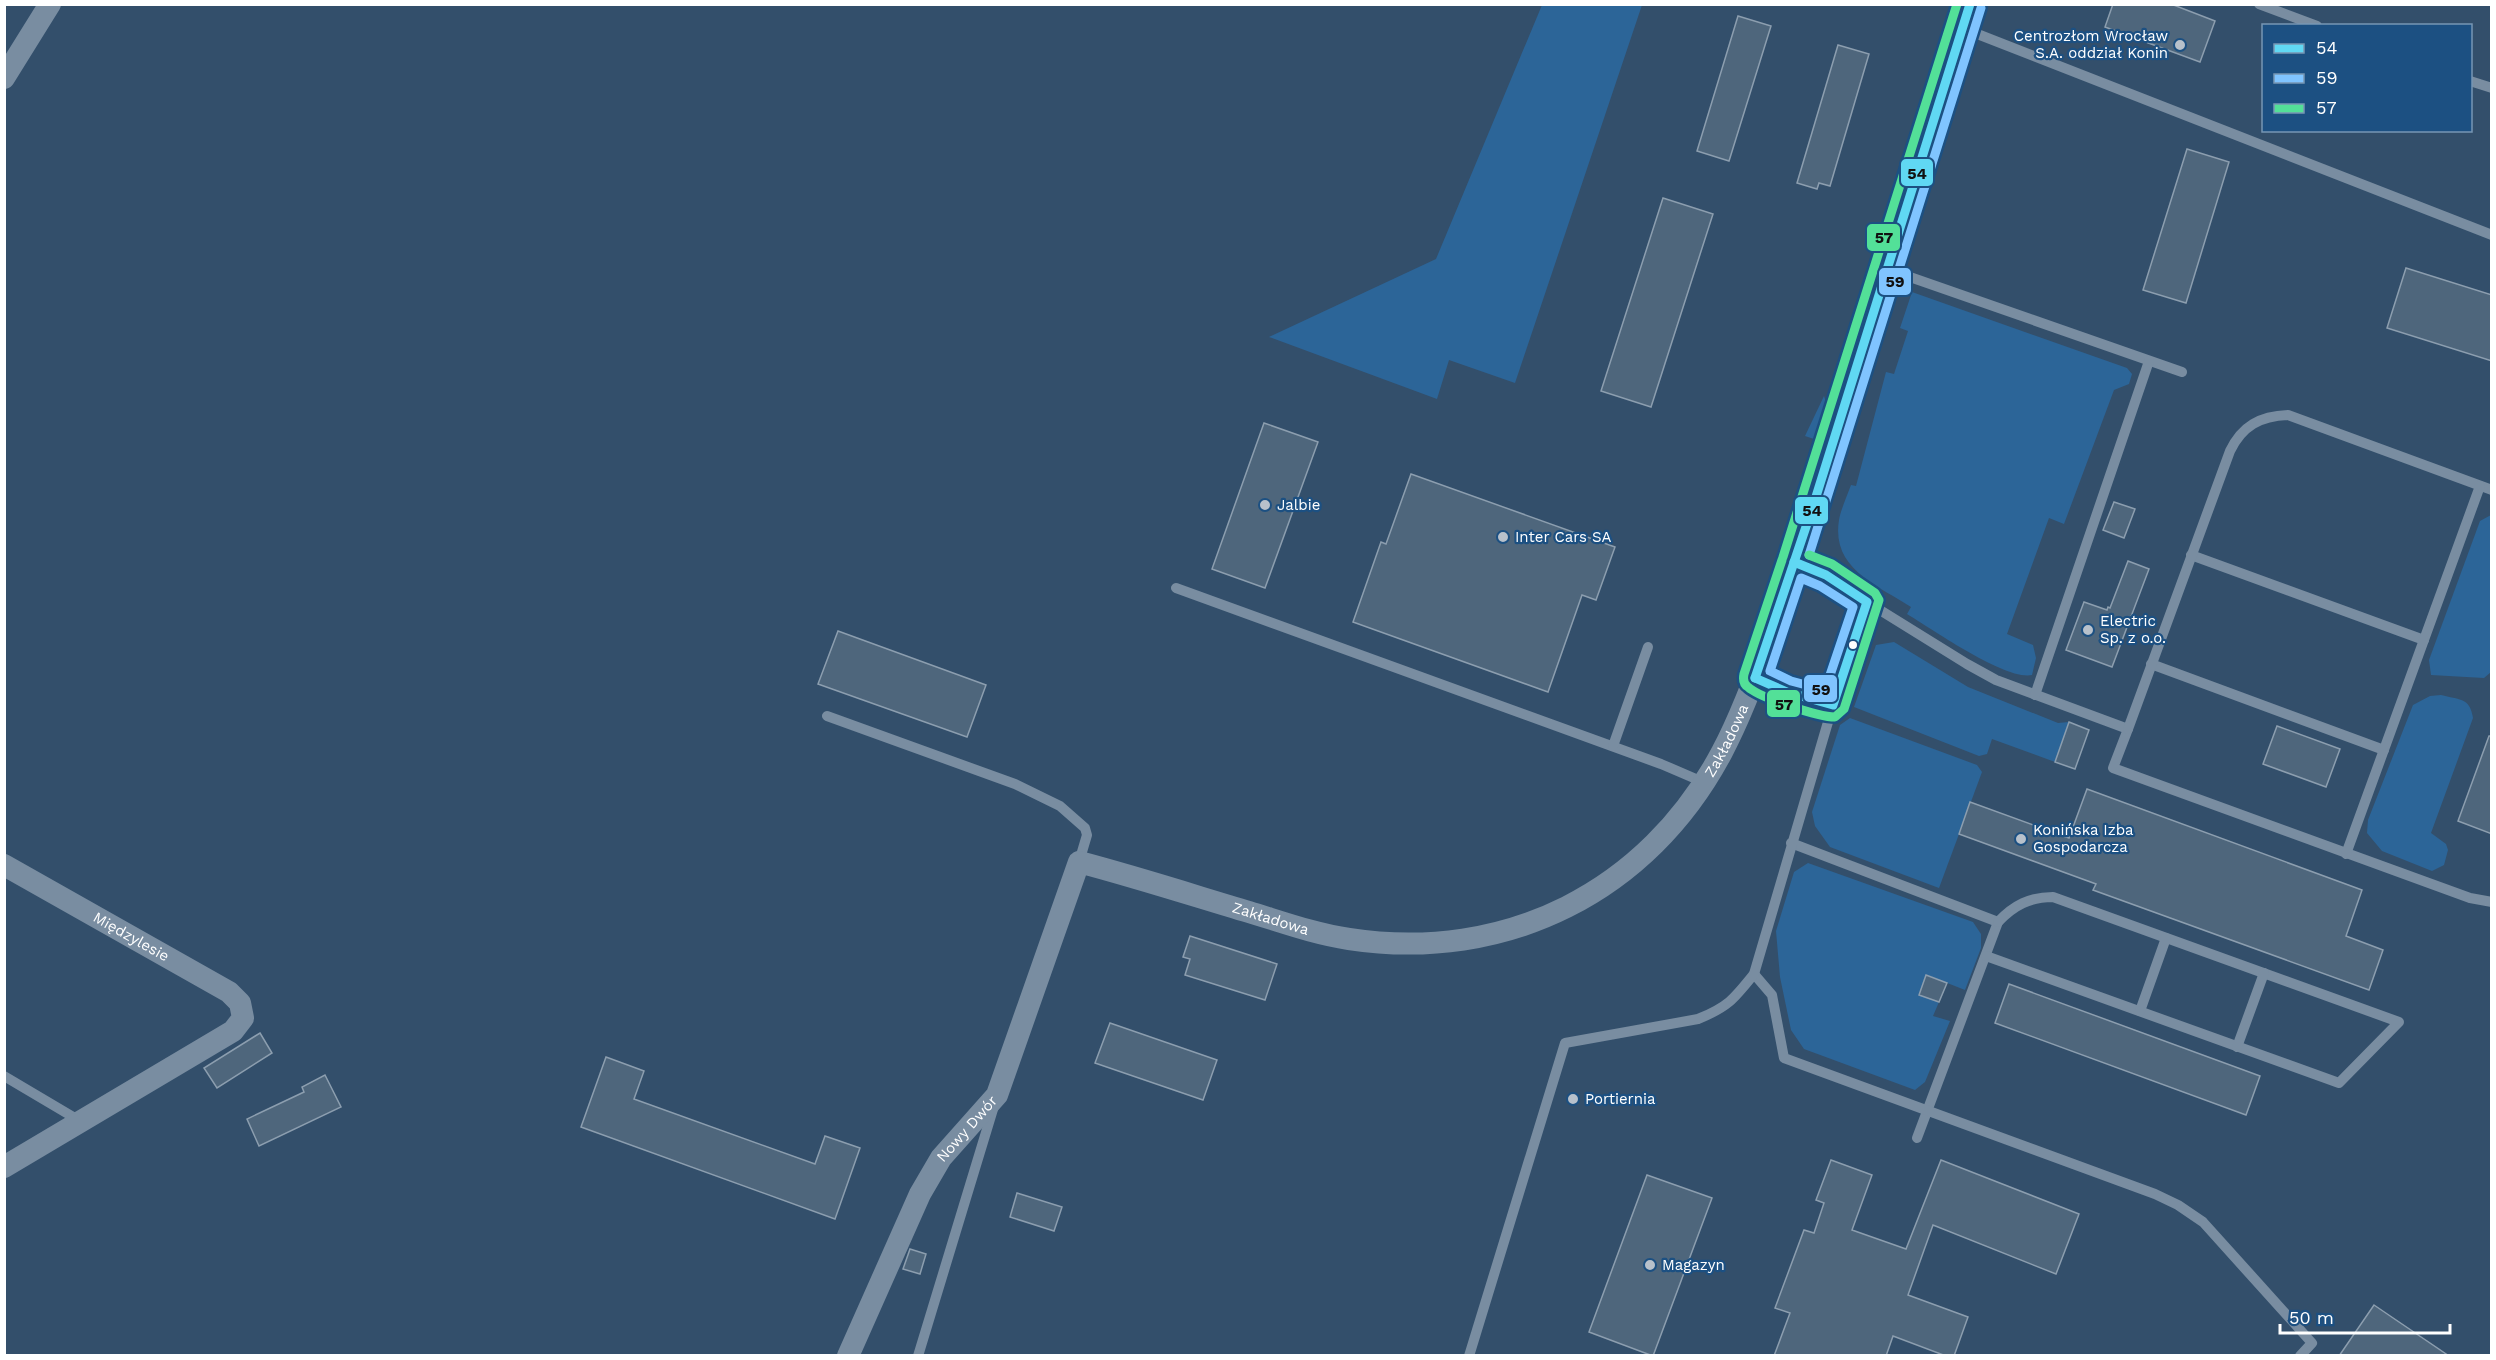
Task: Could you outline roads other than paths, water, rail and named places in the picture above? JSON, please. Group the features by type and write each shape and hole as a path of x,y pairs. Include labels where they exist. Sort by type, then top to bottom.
{"street":[{"path":"4,78 51,4"},
{"name":"Zakładowa","path":"1079,862 1338,937 1389,943 1462,940 1496,935 1535,922 1572,906 1606,885 1638,860 1662,836 1704,783 1731,735 1755,678 1794,562 1970,4"},
{"name":"Nowy Dwór","path":"848,1356 920,1194 941,1158 997,1095 1079,862"},
{"name":"Międzylesie","path":"4,865 229,992 240,1003 243,1018 233,1031 80,1121"},
{"path":"4,1167 80,1121"}],"lane":[{"path":"2259,4 2313,24"},
{"path":"1962,28 2492,235"},
{"path":"2472,82 2492,88"},
{"path":"1887,269 2182,372"},
{"path":"2035,695 2149,361"},
{"path":"2492,490 2288,415 2271,416 2256,421 2236,438 2113,768 2470,898 2492,902"},
{"path":"2346,854 2480,486"},
{"path":"2191,555 2424,640"},
{"path":"1794,562 1826,575 1996,680 2128,729"},
{"path":"1176,588 1613,746 1675,769 1704,783"},
{"path":"1469,1356 1565,1043 1698,1018 1718,1011 1733,1000 1754,974 1791,843 1867,602"},
{"path":"1613,746 1648,647"},
{"path":"2151,664 2384,750"},
{"path":"1755,678 1787,692 1833,705"},
{"path":"827,716 1015,784 1060,806 1085,828 1087,835 1079,862"},
{"path":"1791,843 1998,922"},
{"path":"1917,1138 1998,922 2007,912 2028,900 2053,897 2399,1022 2339,1083 1986,956"},
{"path":"2140,1011 2166,938"},
{"path":"2237,1047 2264,973"},
{"path":"1754,974 1772,994 1784,1058 2155,1194 2178,1205 2204,1222 2312,1343 2300,1356"},
{"path":"4,1076 80,1121"},
{"path":"918,1356 997,1095"}],"place":[{"name":"Centrozłom Wrocław S.A. oddział Konin","path":"2180,45"},
{"name":"Jalbie","path":"1265,505"},
{"name":"Inter Cars SA","path":"1503,537"},
{"name":"Electric Sp. z o.o.","path":"2088,630"},
{"name":"Konińska Izba Gospodarcza","path":"2021,839"},
{"name":"Portiernia","path":"1573,1099"},
{"name":"Magazyn","path":"1650,1265"}]}
